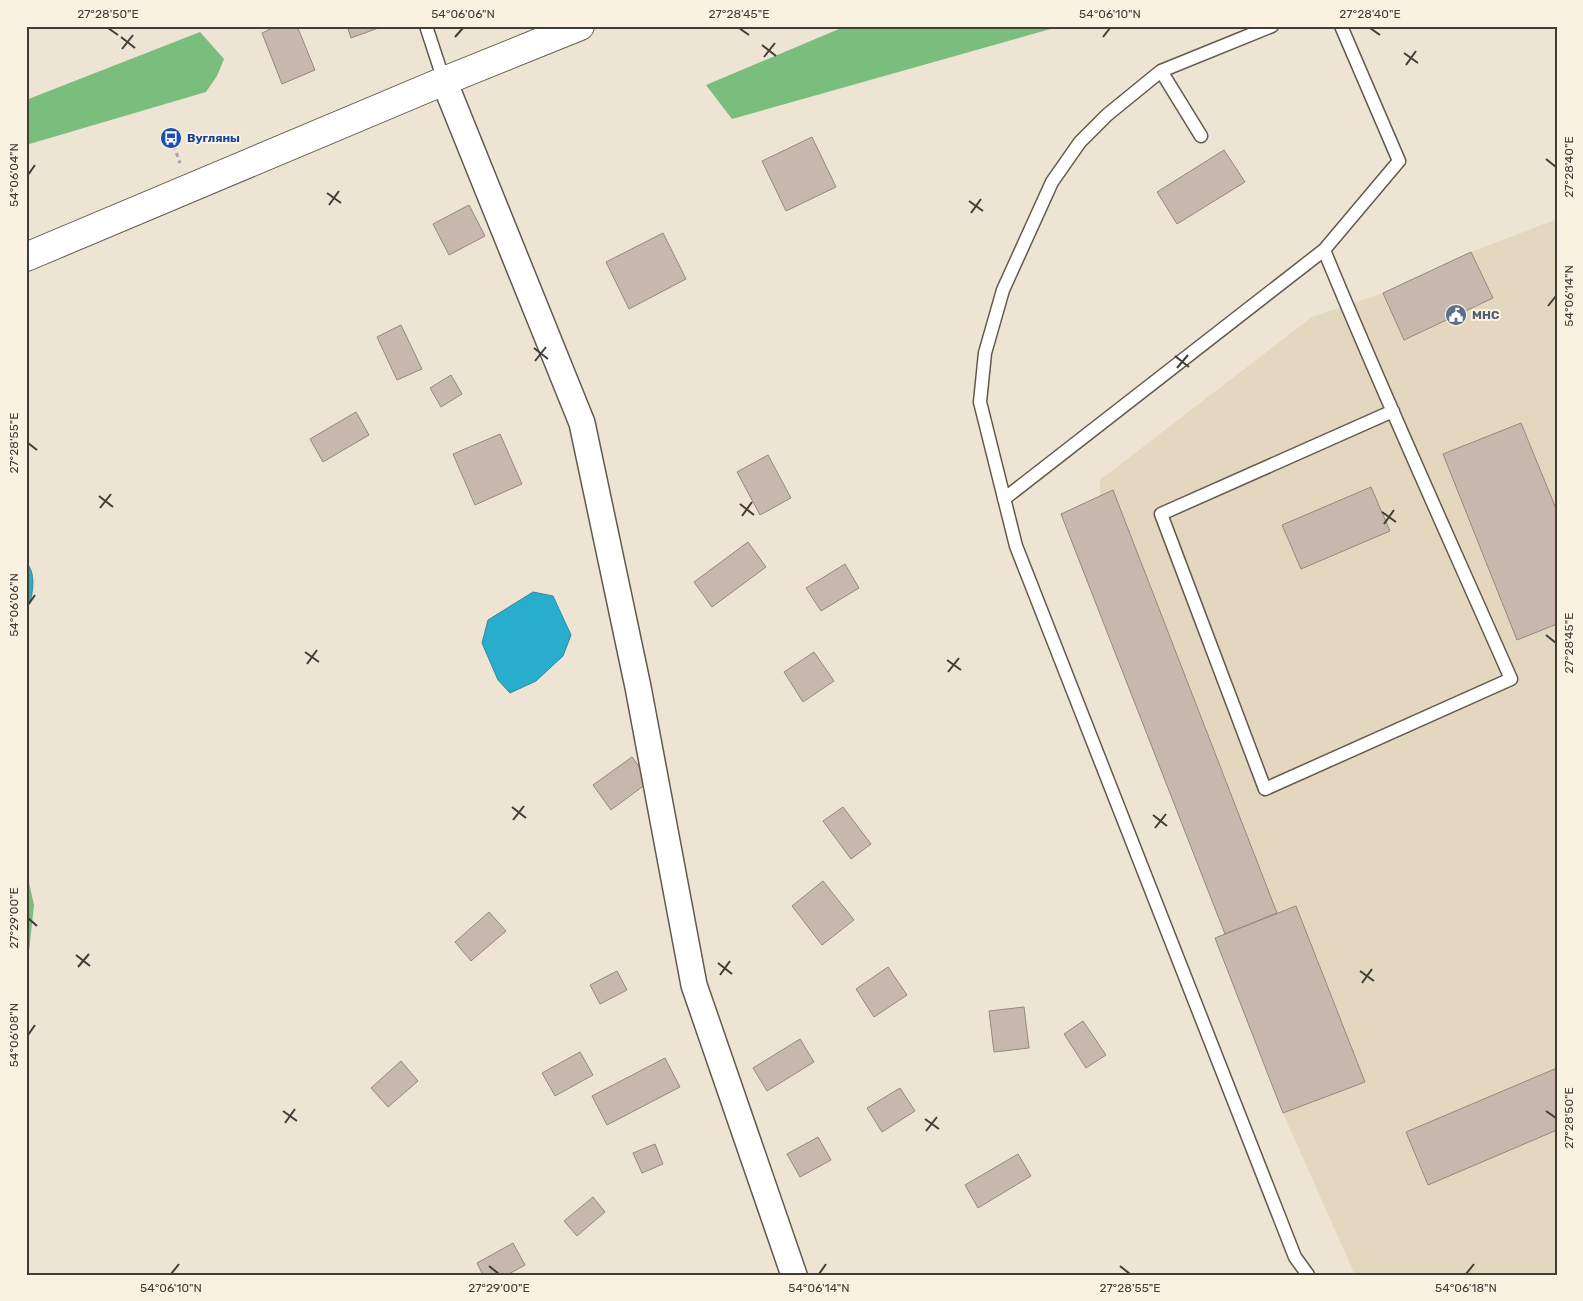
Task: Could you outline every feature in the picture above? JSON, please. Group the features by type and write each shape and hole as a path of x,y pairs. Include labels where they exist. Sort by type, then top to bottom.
{"main road":[{"path":"26,257 444,81 580,26"}],"street":[{"path":"444,81 582,424 638,687 694,985 794,1275"}],"lane":[{"path":"426,26 444,81"},
{"path":"1272,26 1161,71 1107,115 1080,142 1052,182 1003,290 985,353 980,402 1020,555 1296,1257 1308,1275"},
{"path":"1004,499 1324,250 1399,161 1341,26"},
{"path":"1161,71 1201,136"},
{"path":"1324,250 1394,411 1510,679 1265,789 1161,514 1394,411"}],"shaded area":[{"path":"1557,219 1557,1275 1355,1275 1283,1113 1215,938 1225,933 1061,514 1100,496 1100,480 1312,317 1383,293 1471,252"}],"green space":[{"path":"846,26 1061,26 732,119 706,85"},
{"path":"200,32 224,59 217,76 206,92 26,145 26,100"},
{"path":"26,869 34,905 26,980"}],"water":[{"path":"26,562 31,571 33,582 30,603 26,605"},
{"path":"533,592 553,596 571,635 563,656 536,681 510,693 498,680 482,643 488,620"}],"building":[{"path":"277,26 297,26 315,70 282,84 262,33"},
{"path":"347,26 384,26 351,38"},
{"path":"812,137 836,187 786,211 762,161"},
{"path":"1224,150 1245,182 1177,224 1157,192"},
{"path":"469,205 485,236 449,255 433,224"},
{"path":"663,233 686,279 629,309 606,262"},
{"path":"1471,252 1493,298 1404,340 1383,293"},
{"path":"401,325 422,369 397,380 377,337"},
{"path":"451,375 462,394 441,407 430,388"},
{"path":"356,412 369,435 323,462 310,439"},
{"path":"1521,423 1557,511 1557,624 1517,640 1443,454"},
{"path":"500,434 522,484 475,505 453,454"},
{"path":"768,455 791,498 760,515 737,472"},
{"path":"1371,487 1390,531 1301,569 1282,525"},
{"path":"1113,490 1277,913 1225,934 1061,514"},
{"path":"748,542 766,567 712,607 694,582"},
{"path":"845,564 859,588 821,611 806,588"},
{"path":"814,652 834,681 803,702 784,672"},
{"path":"632,757 650,781 611,810 593,785"},
{"path":"843,807 871,844 851,859 823,821"},
{"path":"823,881 854,920 822,945 792,906"},
{"path":"1296,906 1365,1082 1283,1113 1215,938"},
{"path":"489,912 506,931 471,961 455,942"},
{"path":"888,967 907,995 874,1017 856,989"},
{"path":"617,971 627,990 600,1004 590,985"},
{"path":"1024,1007 1029,1048 994,1052 989,1011"},
{"path":"1083,1021 1106,1055 1086,1068 1064,1034"},
{"path":"800,1039 814,1062 767,1091 753,1068"},
{"path":"580,1052 593,1075 555,1096 542,1073"},
{"path":"665,1058 680,1087 607,1125 592,1096"},
{"path":"401,1061 418,1081 388,1107 371,1088"},
{"path":"1557,1068 1557,1130 1428,1185 1406,1132"},
{"path":"900,1088 915,1111 882,1132 867,1108"},
{"path":"818,1137 831,1160 800,1177 787,1154"},
{"path":"655,1144 663,1164 642,1173 633,1153"},
{"path":"1018,1154 1031,1176 978,1208 965,1185"},
{"path":"593,1197 605,1212 577,1236 564,1221"},
{"path":"513,1243 525,1265 507,1275 483,1275 477,1263"}],"place":[{"name":"Вугляны","path":"171,138"},
{"name":"МНС","path":"1456,315"}]}
